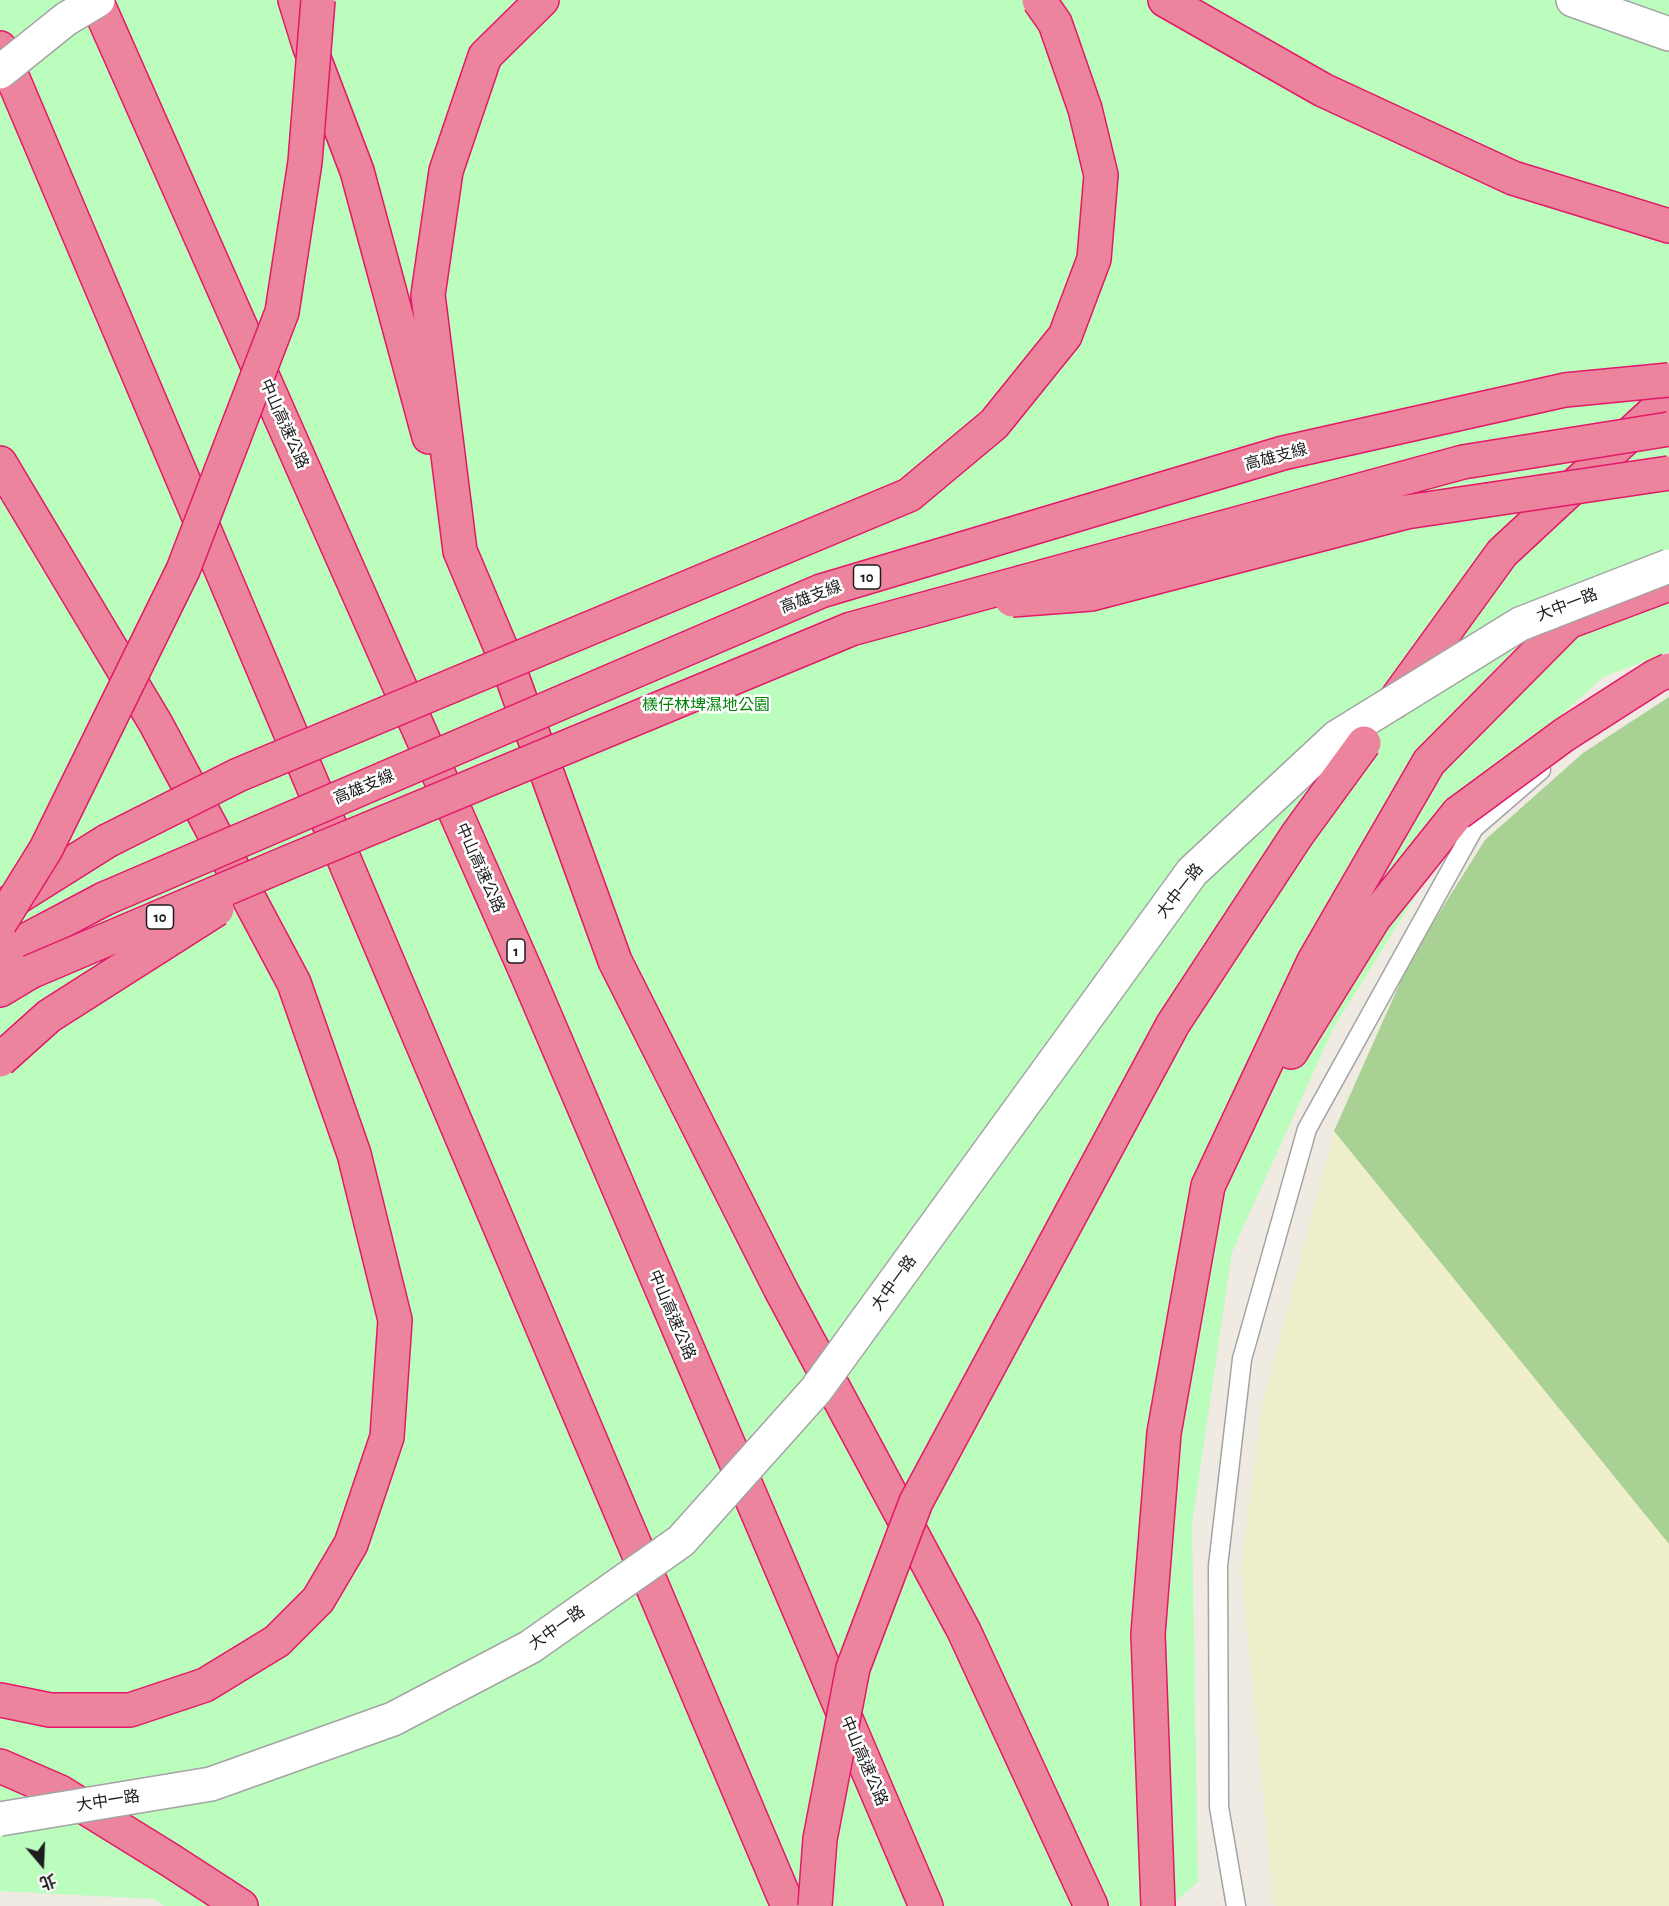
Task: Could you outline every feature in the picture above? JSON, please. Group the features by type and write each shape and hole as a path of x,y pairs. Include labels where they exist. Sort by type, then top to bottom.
{"highway":[{"name":"中山高速公路","path":"97,0 527,974 926,1906"},
{"path":"295,0 309,45 357,171 460,551 506,660 615,960 781,1290 964,1631 1091,1906"},
{"path":"0,923 46,849 183,570 282,312 305,162 318,0"},
{"path":"460,551 428,295 446,171 485,56 542,0"},
{"path":"0,908 107,841 238,775 909,495 994,424 1065,336 1094,259 1101,175 1085,109 1055,23 1039,0"},
{"path":"1165,0 1323,90 1513,178 1669,226"},
{"path":"0,48 789,1906"},
{"name":"高雄支線","path":"0,954 104,898 821,591 1283,453 1565,390 1669,380"},
{"path":"815,1906 820,1839 853,1668 916,1502 1173,1024 1297,836 1502,553 1669,398"},
{"name":"10","path":"0,990 30,972 289,862 851,629 1463,462 1669,429"},
{"path":"0,463 156,724 294,983 354,1154 395,1320 387,1437 351,1544 318,1600 277,1641 205,1685 130,1710 50,1710 0,1700"},
{"path":"941,604 1091,594 1406,512 1669,473"},
{"path":"1158,1906 1148,1634 1164,1434 1208,1186 1314,961 1428,762 1568,622 1669,585"},
{"path":"1208,1186 1374,918 1458,813 1564,735 1669,670"},
{"path":"0,1060 49,1016 289,862"},
{"path":"0,1766 60,1792 241,1906"}],"street":[{"path":"0,72 66,19 97,0"},
{"path":"1573,0 1669,34"},
{"name":"大中一路","path":"0,1819 211,1784 393,1719 530,1647 681,1541 816,1390 1192,872 1337,737 1520,624 1669,566"}],"lane":[{"path":"1236,1906 1219,1807 1218,1566 1242,1359 1307,1129 1474,828 1669,661"}],"green space":[{"name":"檨仔林埤濕地公園","path":"0,0 1669,0 1669,652 1603,677 1485,784 1333,1029 1232,1252 1192,1524 1198,1882 1170,1906 164,1906 155,1899 0,1891"},
{"path":"1669,697 1669,1544 1334,1131 1412,956 1485,840 1583,753"},
{"path":"1334,1131 1669,1544 1669,1906 1274,1906 1241,1568 1262,1406"}]}
